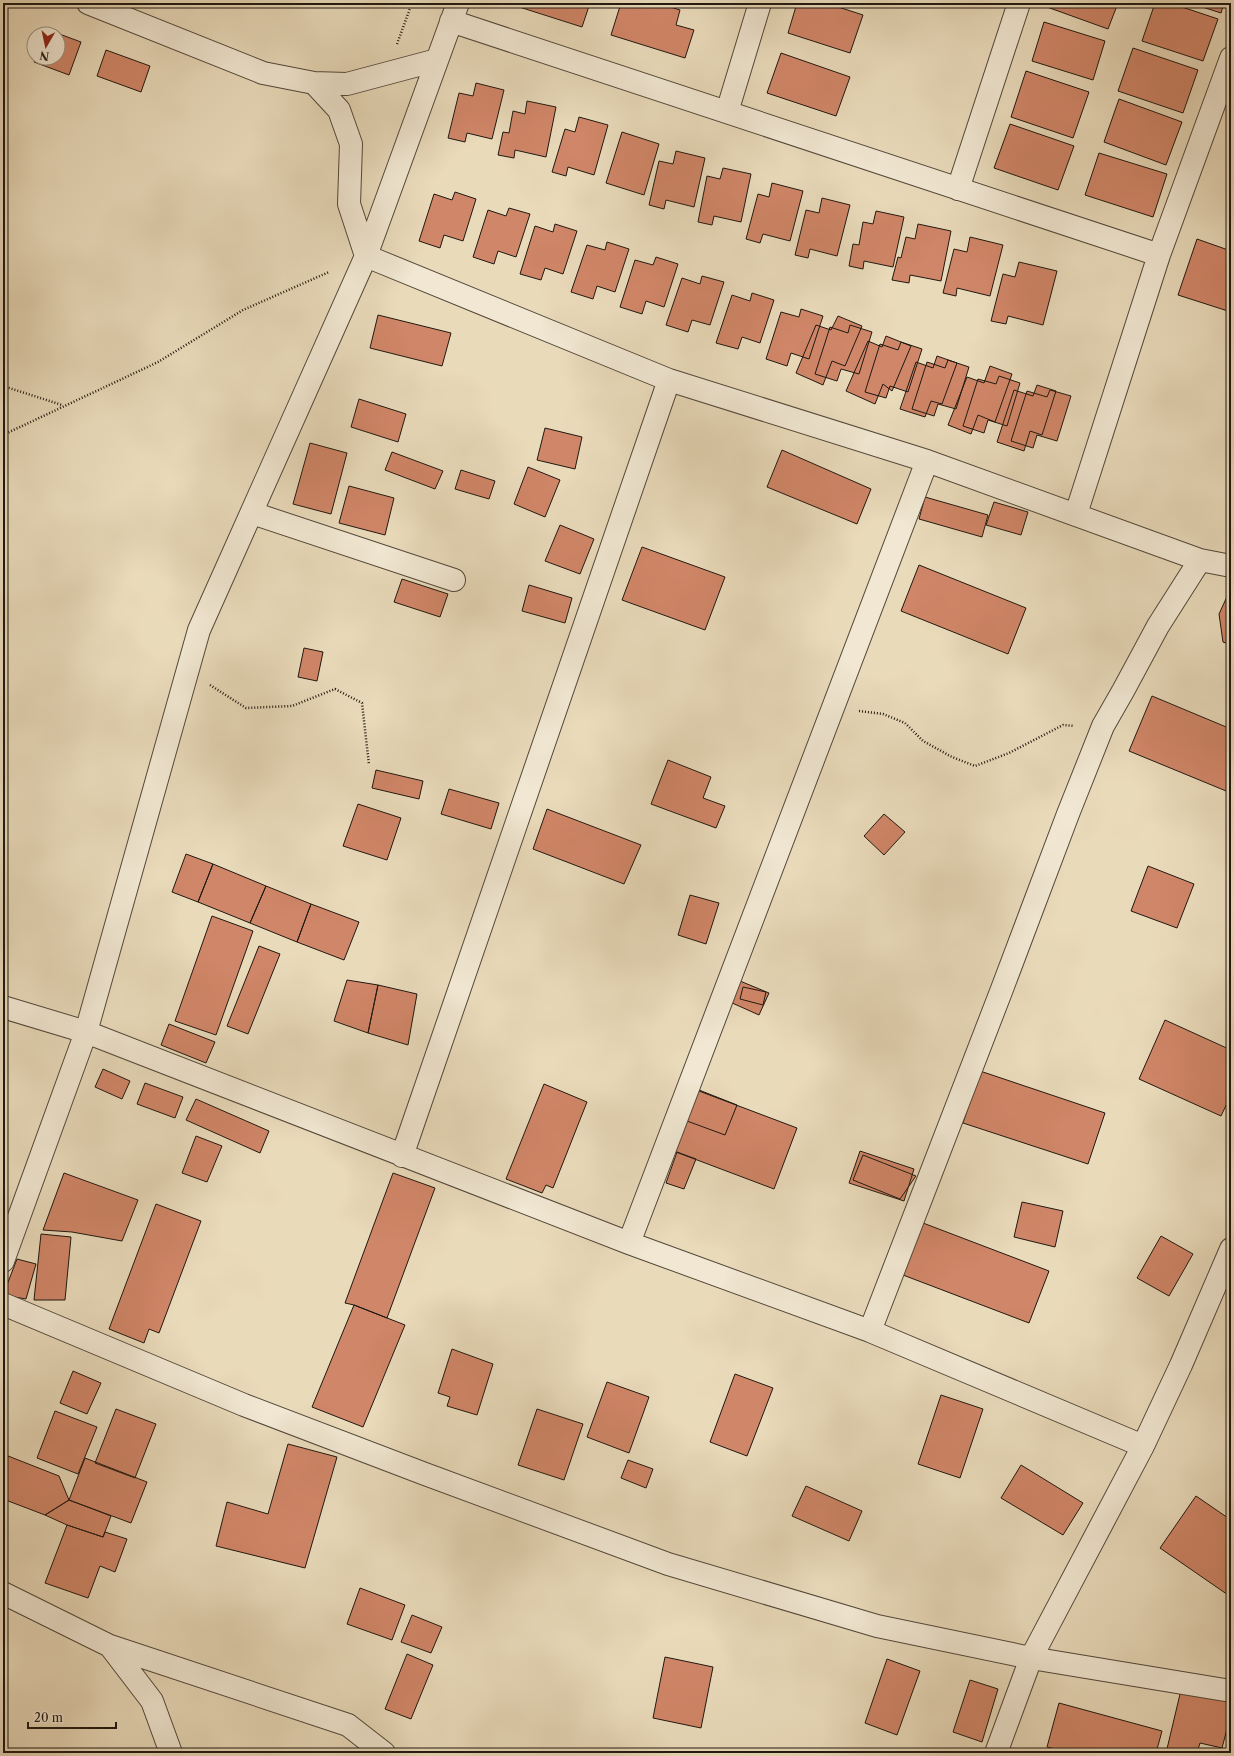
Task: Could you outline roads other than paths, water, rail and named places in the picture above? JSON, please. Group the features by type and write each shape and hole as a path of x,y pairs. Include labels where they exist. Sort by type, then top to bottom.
{"street":[{"path":"88,3 264,73 314,83 347,84 437,60"},
{"path":"727,112 760,3"},
{"path":"958,189 1019,3"},
{"path":"3,1261 86,1032 199,630 366,256 454,12 727,112 1159,255"},
{"path":"1076,514 1159,255 1231,58"},
{"path":"314,83 339,110 351,144 349,204 366,256 669,380 927,461 1200,560 1231,566"},
{"path":"402,1156 669,380"},
{"path":"629,1243 832,714 927,461"},
{"path":"252,513 454,580"},
{"path":"870,1331 1103,726 1124,692 1158,626 1200,560"},
{"path":"3,1007 86,1032 629,1243 870,1331 1143,1446"},
{"path":"996,1753 1031,1658 1143,1446 1181,1365 1231,1249"},
{"path":"3,1304 244,1404 418,1471 668,1564 877,1626 1031,1658 1231,1691"},
{"path":"3,1593 110,1646 348,1726 384,1753"},
{"path":"110,1646 152,1701 171,1753"}]}
